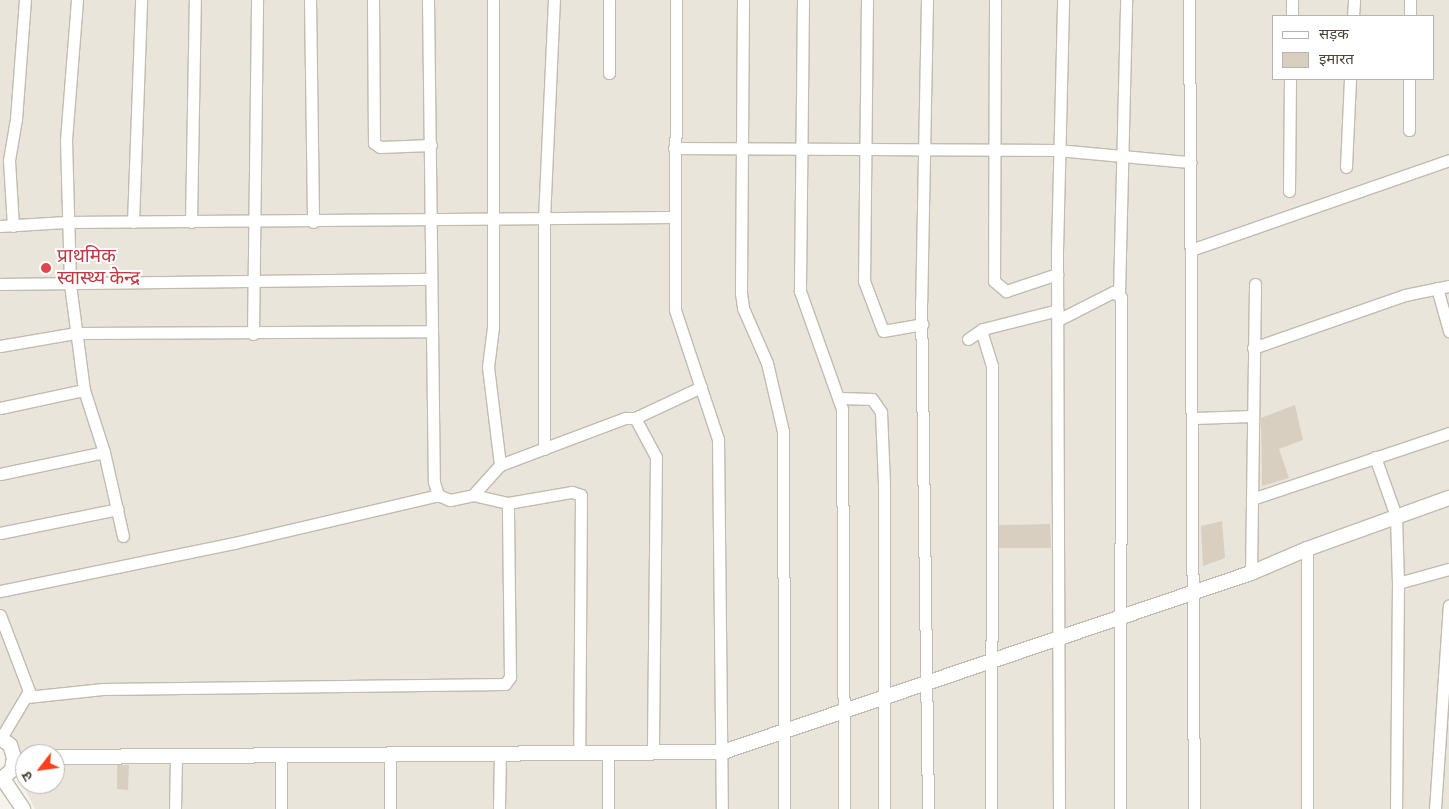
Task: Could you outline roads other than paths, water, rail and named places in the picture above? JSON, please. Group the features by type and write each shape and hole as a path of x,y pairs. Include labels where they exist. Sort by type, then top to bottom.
{"street":[{"path":"13,226 9,160 16,119 25,0"},
{"path":"77,0 66,140 66,222 70,284 84,390 104,452 124,536"},
{"path":"133,222 141,0"},
{"path":"191,222 195,0"},
{"path":"253,334 257,0"},
{"path":"310,0 312,222"},
{"path":"373,0 374,144 380,147 430,145"},
{"path":"428,0 432,218 430,331 434,482 438,495"},
{"path":"493,0 493,327 488,367 500,465"},
{"path":"544,449 544,218 554,0"},
{"path":"609,73 610,0"},
{"path":"676,0 674,148 675,310 718,439 723,752 722,809"},
{"path":"743,0 741,293 743,308 767,363 783,431 784,809"},
{"path":"802,0 800,291 840,398 844,809"},
{"path":"866,0 862,261 867,294 883,331 922,324"},
{"path":"927,0 922,324 928,809"},
{"path":"996,0 994,281 1006,291 1057,274"},
{"path":"1059,809 1057,274 1063,0"},
{"path":"1120,809 1119,294 1124,156 1126,0"},
{"path":"1189,0 1194,809"},
{"path":"1292,0 1292,15"},
{"path":"1353,15 1354,0"},
{"path":"1410,0 1410,15"},
{"path":"1289,191 1290,80"},
{"path":"1346,167 1350,80"},
{"path":"1409,80 1409,130"},
{"path":"674,148 743,146 801,150 1060,151 1190,162"},
{"path":"1191,250 1449,160"},
{"path":"0,226 66,222 312,222 432,218 674,217"},
{"path":"0,284 430,279"},
{"path":"1251,572 1255,284"},
{"path":"1253,348 1405,295 1449,286"},
{"path":"1437,288 1449,331"},
{"path":"968,339 981,330 1058,315 1113,292 1119,294"},
{"path":"981,330 992,365 991,809"},
{"path":"0,346 75,333 253,334 430,331"},
{"path":"473,495 500,465 625,418 635,418 701,387"},
{"path":"0,408 84,390"},
{"path":"840,398 872,399 881,412 885,697 884,809"},
{"path":"1192,418 1252,416"},
{"path":"635,418 656,457 652,753"},
{"path":"1252,499 1449,433"},
{"path":"0,474 104,452"},
{"path":"1375,457 1396,516 1398,583 1396,809"},
{"path":"0,591 234,543 438,495 450,500 473,495 508,503 576,492 581,496 579,753"},
{"path":"65,757 723,752 1120,618 1251,572 1307,549 1449,498"},
{"path":"27,697 102,689 505,684 510,677 508,503"},
{"path":"0,533 118,509"},
{"path":"1307,549 1307,809"},
{"path":"1398,583 1449,569"},
{"path":"1435,809 1449,604"},
{"path":"0,615 27,679 27,697 0,738 15,752"},
{"path":"608,752 608,809"},
{"path":"390,754 390,809"},
{"path":"499,809 500,754"},
{"path":"175,809 176,756"},
{"path":"281,756 281,809"},
{"path":"15,765 1,780 23,809"}],"place":[{"name":"प्राथमिक स्वास्थ्य केन्द्र","path":"46,268"}]}
